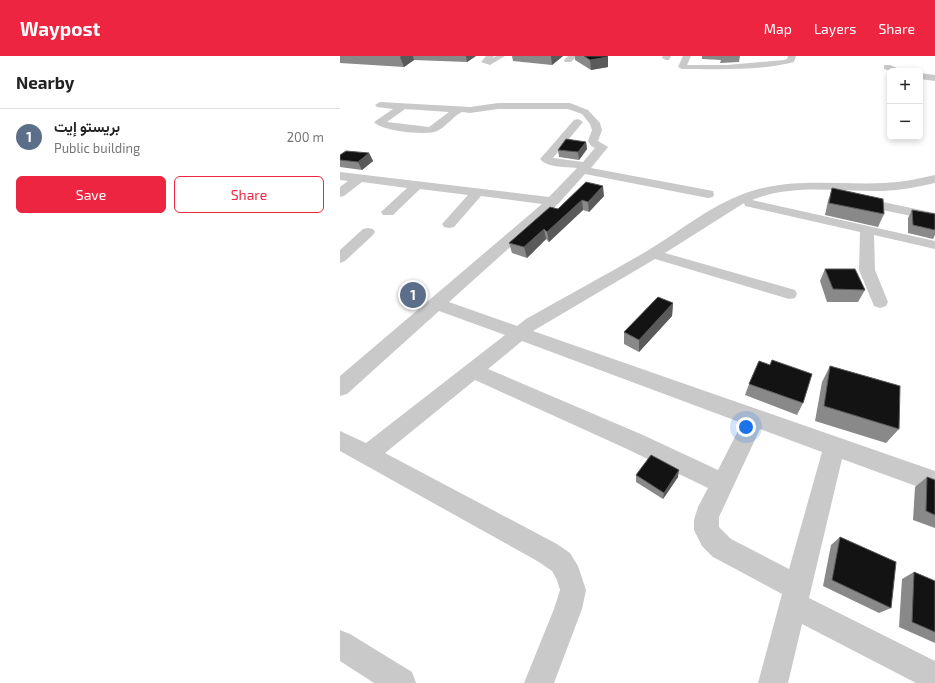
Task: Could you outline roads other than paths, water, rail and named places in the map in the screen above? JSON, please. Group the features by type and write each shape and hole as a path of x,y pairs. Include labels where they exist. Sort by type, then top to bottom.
{"street":[{"path":"490,56 485,62 490,63 501,56"},
{"path":"687,56 682,68 727,67 784,62 791,60 792,56"},
{"path":"923,76 935,78"},
{"path":"340,388 349,371 437,304 553,201 585,168 602,147 595,144 593,141 597,130 595,123 587,114 579,109 564,106 498,106 475,110 459,110 380,105"},
{"path":"403,106 389,117 379,122 388,126 430,130 436,128 446,117 459,110"},
{"path":"578,122 546,159 708,194"},
{"path":"340,176 553,201"},
{"path":"340,193 358,179"},
{"path":"368,454 519,332 562,305 653,254 734,202 760,191 774,188 806,185 879,187 916,184 935,179"},
{"path":"388,212 417,185"},
{"path":"450,224 478,192"},
{"path":"815,192 935,217"},
{"path":"750,203 935,245"},
{"path":"867,230 867,270 880,302"},
{"path":"340,258 368,232"},
{"path":"653,254 789,294"},
{"path":"437,304 519,332 755,419 935,482"},
{"path":"472,370 635,442 723,484"},
{"path":"755,419 707,515 705,524 707,533 712,541 796,597 935,678"},
{"path":"340,440 548,553 561,562 569,575 573,590 568,609 539,683"},
{"path":"773,683 834,447"},
{"path":"340,644 401,683"}],"place":[{"name":"بريستو إيت","path":"413,295"}]}
